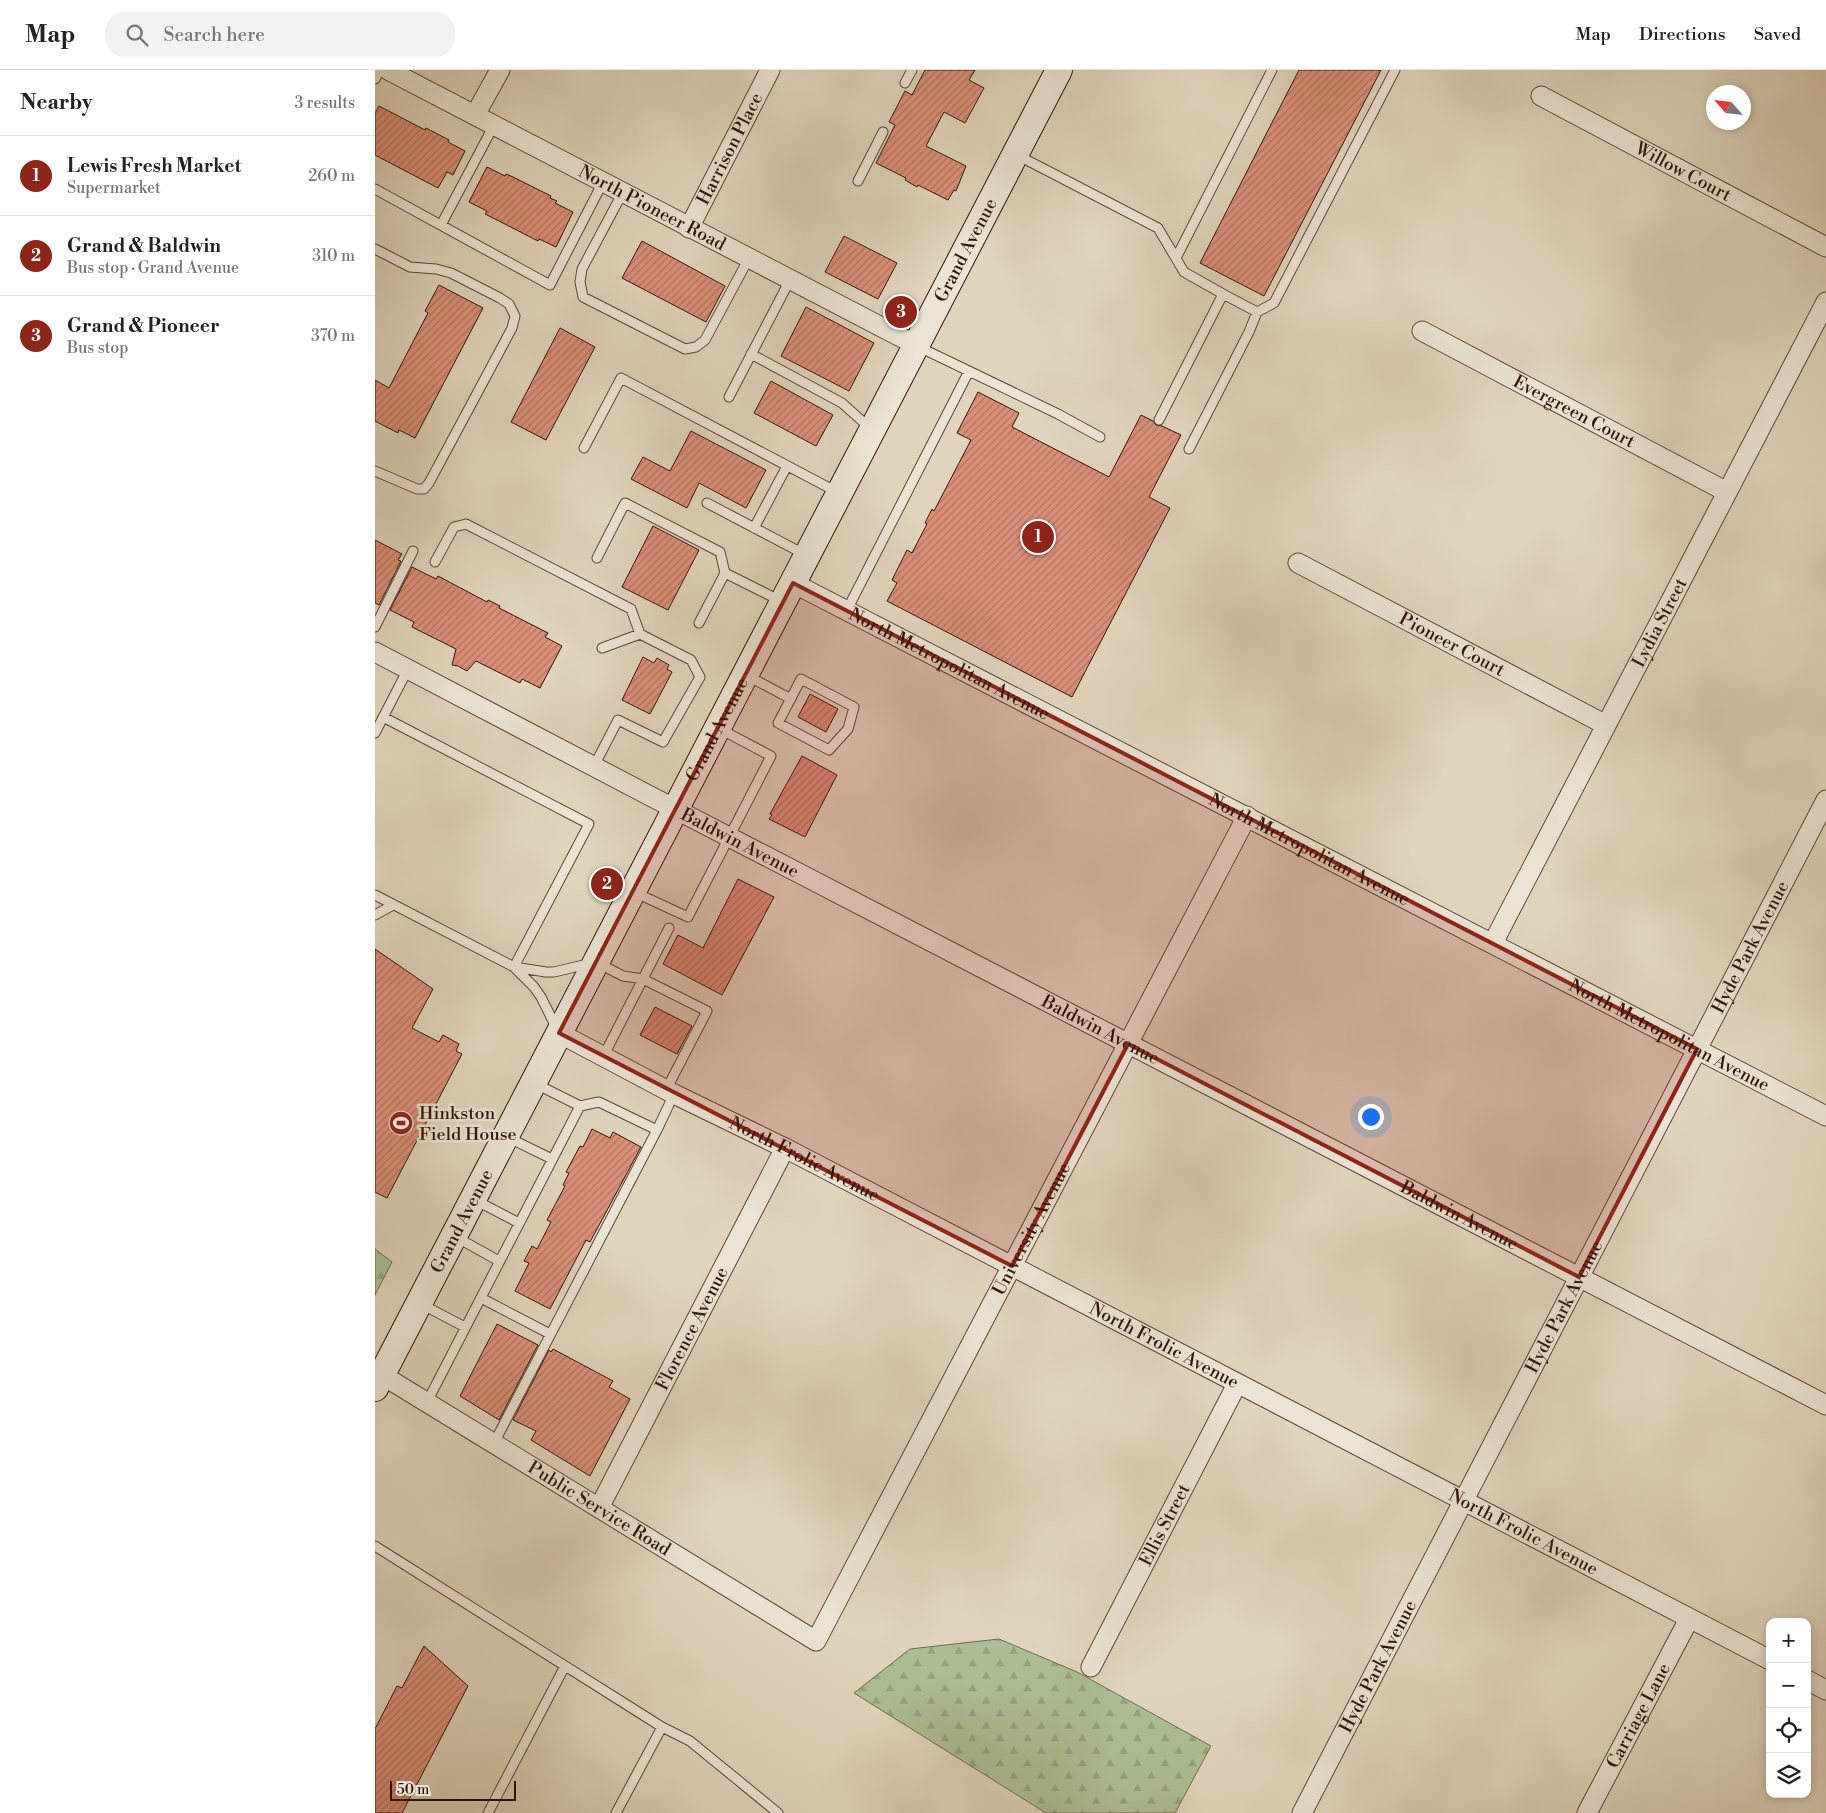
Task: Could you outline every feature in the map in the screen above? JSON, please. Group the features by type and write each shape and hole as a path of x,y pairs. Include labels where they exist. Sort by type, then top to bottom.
{"main road":[{"name":"Grand Avenue","path":"379,1382 1059,70"}],"street":[{"name":"North Pioneer Road","path":"388,70 916,346"},
{"path":"475,115 500,70"},
{"name":"Harrison Place","path":"689,228 770,70"},
{"name":"Willow Court","path":"1541,96 1826,247"},
{"name":"Lydia Street","path":"1493,943 1826,302"},
{"name":"Evergreen Court","path":"1422,331 1727,492"},
{"name":"Pioneer Court","path":"1298,563 1606,726"},
{"name":"North Metropolitan Avenue","path":"788,592 847,610 1826,1116"},
{"name":"Baldwin Avenue","path":"375,652 1826,1405"},
{"name":"Hyde Park Avenue","path":"1302,1813 1697,1049 1820,828 1826,800"},
{"name":"University Avenue","path":"816,1641 1247,816"},
{"name":"North Frolic Avenue","path":"559,1033 670,1092 785,1148 1766,1658"},
{"name":"Florence Avenue","path":"599,1508 785,1148"},
{"name":"Public Service Road","path":"379,1382 427,1402 816,1641"},
{"name":"Ellis Street","path":"1091,1667 1237,1384"},
{"name":"Carriage Lane","path":"1587,1813 1689,1618"},
{"path":"1811,1682 1826,1690"}],"lane":[{"path":"375,79 380,70"},
{"path":"905,83 911,70"},
{"path":"1176,258 1272,70"},
{"path":"1189,449 1249,332 1257,312 1274,303 1395,70"},
{"path":"441,225 494,125"},
{"path":"858,181 883,132"},
{"path":"1016,154 1158,228 1184,272 1257,312"},
{"path":"375,189 550,285 603,182"},
{"path":"623,192 582,269 579,282 583,296 685,349 696,347 705,340 749,258"},
{"path":"375,249 410,267 436,269 451,273 501,298 509,304 515,316 512,328 429,483 424,489 417,489 375,471"},
{"path":"729,397 790,280"},
{"path":"1159,420 1223,294"},
{"path":"916,346 1058,414 1099,437"},
{"path":"751,354 842,403 872,430"},
{"path":"847,610 969,371"},
{"path":"584,448 621,378 839,493"},
{"path":"754,528 787,466"},
{"path":"597,558 625,503 720,552 725,573 699,623"},
{"path":"707,503 807,555"},
{"path":"435,562 454,527 466,524 631,609 640,634 691,660 700,677 663,742 618,720 594,766"},
{"path":"375,627 413,551"},
{"path":"725,573 788,592"},
{"path":"602,648 640,634"},
{"path":"375,733 408,669"},
{"path":"745,674 791,699"},
{"path":"801,679 854,707 848,729 829,750 778,723 791,699 801,679"},
{"path":"383,717 589,824 514,967"},
{"path":"633,891 688,917 771,756 717,728"},
{"path":"375,895 514,967 535,987 559,1033"},
{"path":"375,914 393,905"},
{"path":"603,1057 669,928"},
{"path":"494,1443 657,1130 670,1092 707,1011 643,979 623,976 596,962 554,972 514,967"},
{"path":"533,1083 580,1106 599,1102 657,1130"},
{"path":"427,1402 580,1106"},
{"path":"505,1136 552,1160"},
{"path":"473,1199 519,1223"},
{"path":"454,1236 499,1261"},
{"path":"481,1298 551,1334"},
{"path":"419,1302 465,1327"},
{"path":"375,1546 662,1727 690,1741 778,1813"},
{"path":"488,1813 565,1666"},
{"path":"616,1813 662,1727"}],"highlighted area":[{"path":"793,583 1697,1049 1579,1277 1128,1044 1012,1266 559,1033"}],"green space":[{"path":"375,1249 392,1262 375,1295"},
{"path":"999,1639 1077,1672 1211,1746 1175,1813 1046,1813 854,1693 910,1649"}],"building":[{"path":"925,70 975,70 969,80 984,88 965,123 944,112 926,146 966,166 956,191 954,190 948,200 918,185 917,187 905,180 906,178 876,163 895,125 889,122 905,91 912,95"},
{"path":"1299,70 1381,70 1264,296 1200,263"},
{"path":"379,106 449,140 448,142 465,151 453,175 447,172 438,188 375,155 375,113"},
{"path":"487,167 505,176 506,174 513,177 551,196 550,198 557,201 555,203 573,212 556,247 539,239 538,241 485,214 487,211 469,202"},
{"path":"844,236 897,263 878,299 825,272"},
{"path":"642,241 725,286 706,322 622,278"},
{"path":"439,285 483,308 415,438 399,430 398,433 375,421 375,380 389,388 428,313 425,311"},
{"path":"806,307 874,343 849,391 781,356"},
{"path":"560,328 595,347 546,440 511,422"},
{"path":"771,381 833,415 816,446 754,413"},
{"path":"978,392 1019,413 1012,427 1109,477 1141,415 1153,421 1156,425 1181,435 1149,497 1170,508 1072,697 887,601 897,583 892,580 907,550 912,553 927,524 925,523 932,509 934,511 971,440 957,433"},
{"path":"691,431 766,470 746,508 699,483 687,508 631,479 643,457 670,471"},
{"path":"653,526 699,550 668,610 622,587"},
{"path":"375,540 402,554 398,560 401,561 379,605 375,603"},
{"path":"412,567 436,579 438,576 487,602 488,600 500,606 499,608 548,633 545,637 562,646 540,688 522,679 520,683 476,661 467,671 452,665 456,649 412,627 414,622 390,610"},
{"path":"643,657 654,663 657,658 669,665 667,669 672,672 650,714 622,700"},
{"path":"810,694 838,709 826,732 798,717"},
{"path":"802,756 837,775 805,837 769,819"},
{"path":"738,879 774,897 722,995 663,964 678,935 703,948"},
{"name":"Hinkston Field House","path":"375,949 433,989 412,1028 439,1042 443,1035 459,1044 456,1051 462,1054 387,1198 375,1192"},
{"path":"655,1007 692,1026 677,1054 640,1035"},
{"path":"592,1129 610,1138 613,1132 641,1147 590,1242 586,1240 550,1309 515,1291 529,1263 524,1261 532,1246 537,1249 551,1222 547,1220 565,1186 563,1185 569,1173 566,1172 580,1146 583,1147"},
{"path":"497,1324 538,1345 499,1420 460,1396"},
{"path":"553,1349 613,1381 609,1387 630,1399 590,1476 531,1440 536,1431 513,1420 549,1350 551,1352"},
{"path":"424,1646 468,1686 402,1813 375,1813 375,1729 397,1686 402,1688"}],"place":[{"name":"Grand & Pioneer","path":"901,312"},
{"name":"Lewis Fresh Market","path":"1038,537"},
{"name":"Grand & Baldwin","path":"607,884"},
{"name":"Hinkston Field House","path":"401,1123"}]}
